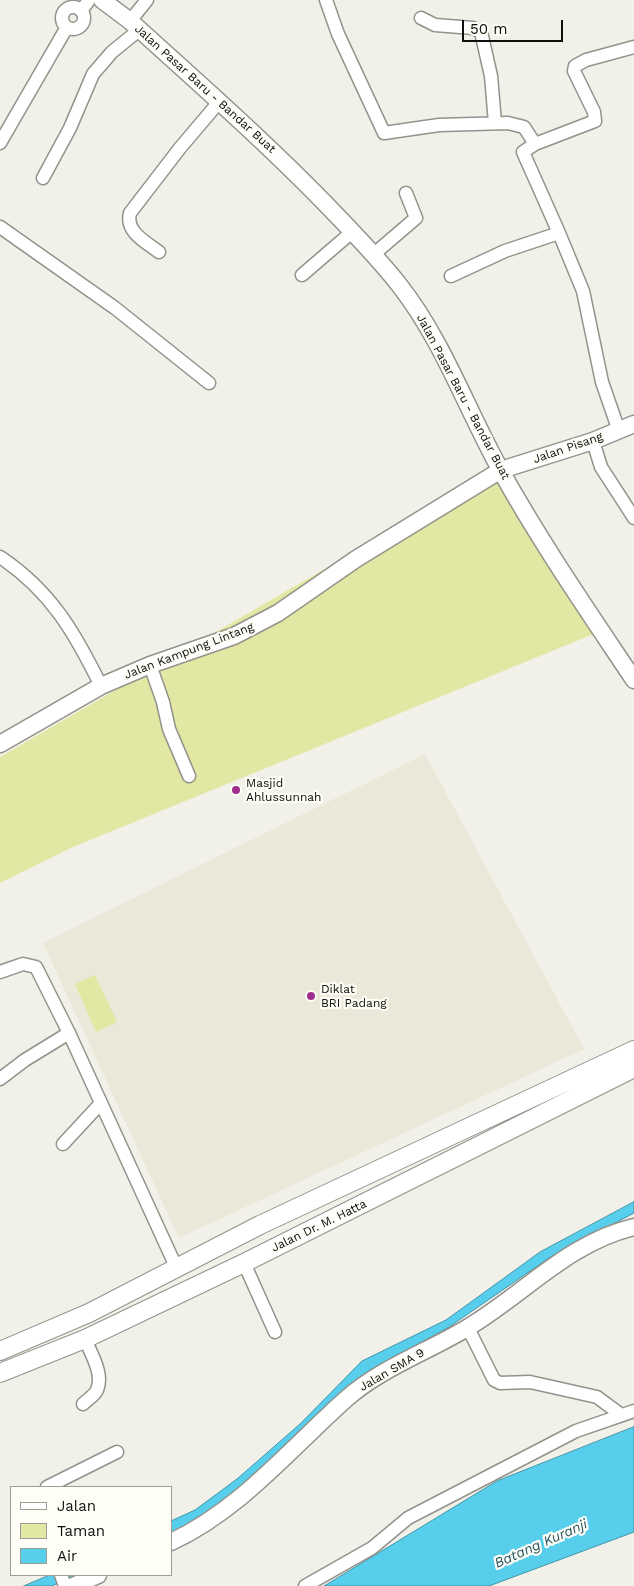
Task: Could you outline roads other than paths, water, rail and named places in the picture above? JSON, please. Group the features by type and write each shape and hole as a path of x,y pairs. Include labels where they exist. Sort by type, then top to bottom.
{"main road":[{"name":"Jalan Dr. M. Hatta","path":"0,1374 92,1336 244,1263 629,1062"},
{"name":"Jalan Dr. M. Hatta","path":"89,1313 260,1225 629,1062"},
{"path":"0,1351 89,1313 92,1336"}],"street":[{"path":"0,143 67,27 62,18 67,10 77,8 81,11 89,0"},
{"name":"Jalan Pasar Baru - Bandar Buat","path":"102,0 135,26 303,179 374,254 420,314 501,470 599,630 634,680"},
{"path":"43,178 63,142 93,74 135,26 147,0"},
{"path":"326,0 338,34 359,76 382,132 399,132 439,125 495,123 522,125 535,144"},
{"path":"422,18 435,25 473,28 481,32 491,76 495,123"},
{"path":"619,430 602,382 583,291 523,152 535,144 595,121 594,112 574,71 575,66 586,60 634,47"},
{"path":"159,252 132,232 129,221 130,213 180,148 219,102"},
{"path":"374,254 416,218 406,193"},
{"path":"0,227 115,308 209,383"},
{"path":"302,275 352,232"},
{"path":"451,276 505,251 559,233"},
{"name":"Jalan Pisang","path":"501,470 593,441 634,424"},
{"path":"593,441 602,467 634,518"},
{"name":"Jalan Kampung Lintang","path":"0,744 101,686 150,665 234,636 278,614 356,559 501,470"},
{"path":"0,557 24,576 56,606 101,686"},
{"path":"150,665 163,702 169,728 189,776"},
{"path":"0,972 23,964 36,967 69,1033 176,1269"},
{"path":"0,1079 25,1060 69,1033"},
{"path":"63,1144 101,1103"},
{"name":"Jalan SMA 9","path":"172,1542 195,1531 236,1501 364,1384 468,1328 591,1242 634,1226"},
{"path":"244,1263 275,1332"},
{"path":"468,1328 494,1380 500,1383 530,1382 596,1397 620,1414"},
{"path":"83,1404 97,1391 98,1385 92,1336"},
{"path":"306,1586 372,1548 408,1518 576,1431 620,1414 634,1411"},
{"path":"49,1486 117,1452"},
{"path":"65,1582 93,1576"}],"water":[{"path":"634,1202 634,1213 549,1258 449,1327 372,1370 219,1507 172,1534 172,1521 195,1510 237,1479 300,1424 362,1361 446,1320 540,1252"},
{"name":"Batang Kuranji","path":"634,1427 634,1532 489,1586 324,1586 497,1481"},
{"path":"48,1576 75,1576 52,1586 24,1586"}],"place":[{"name":"Masjid Ahlussunnah","path":"236,790"},
{"name":"Diklat BRI Padang","path":"311,996"}]}
